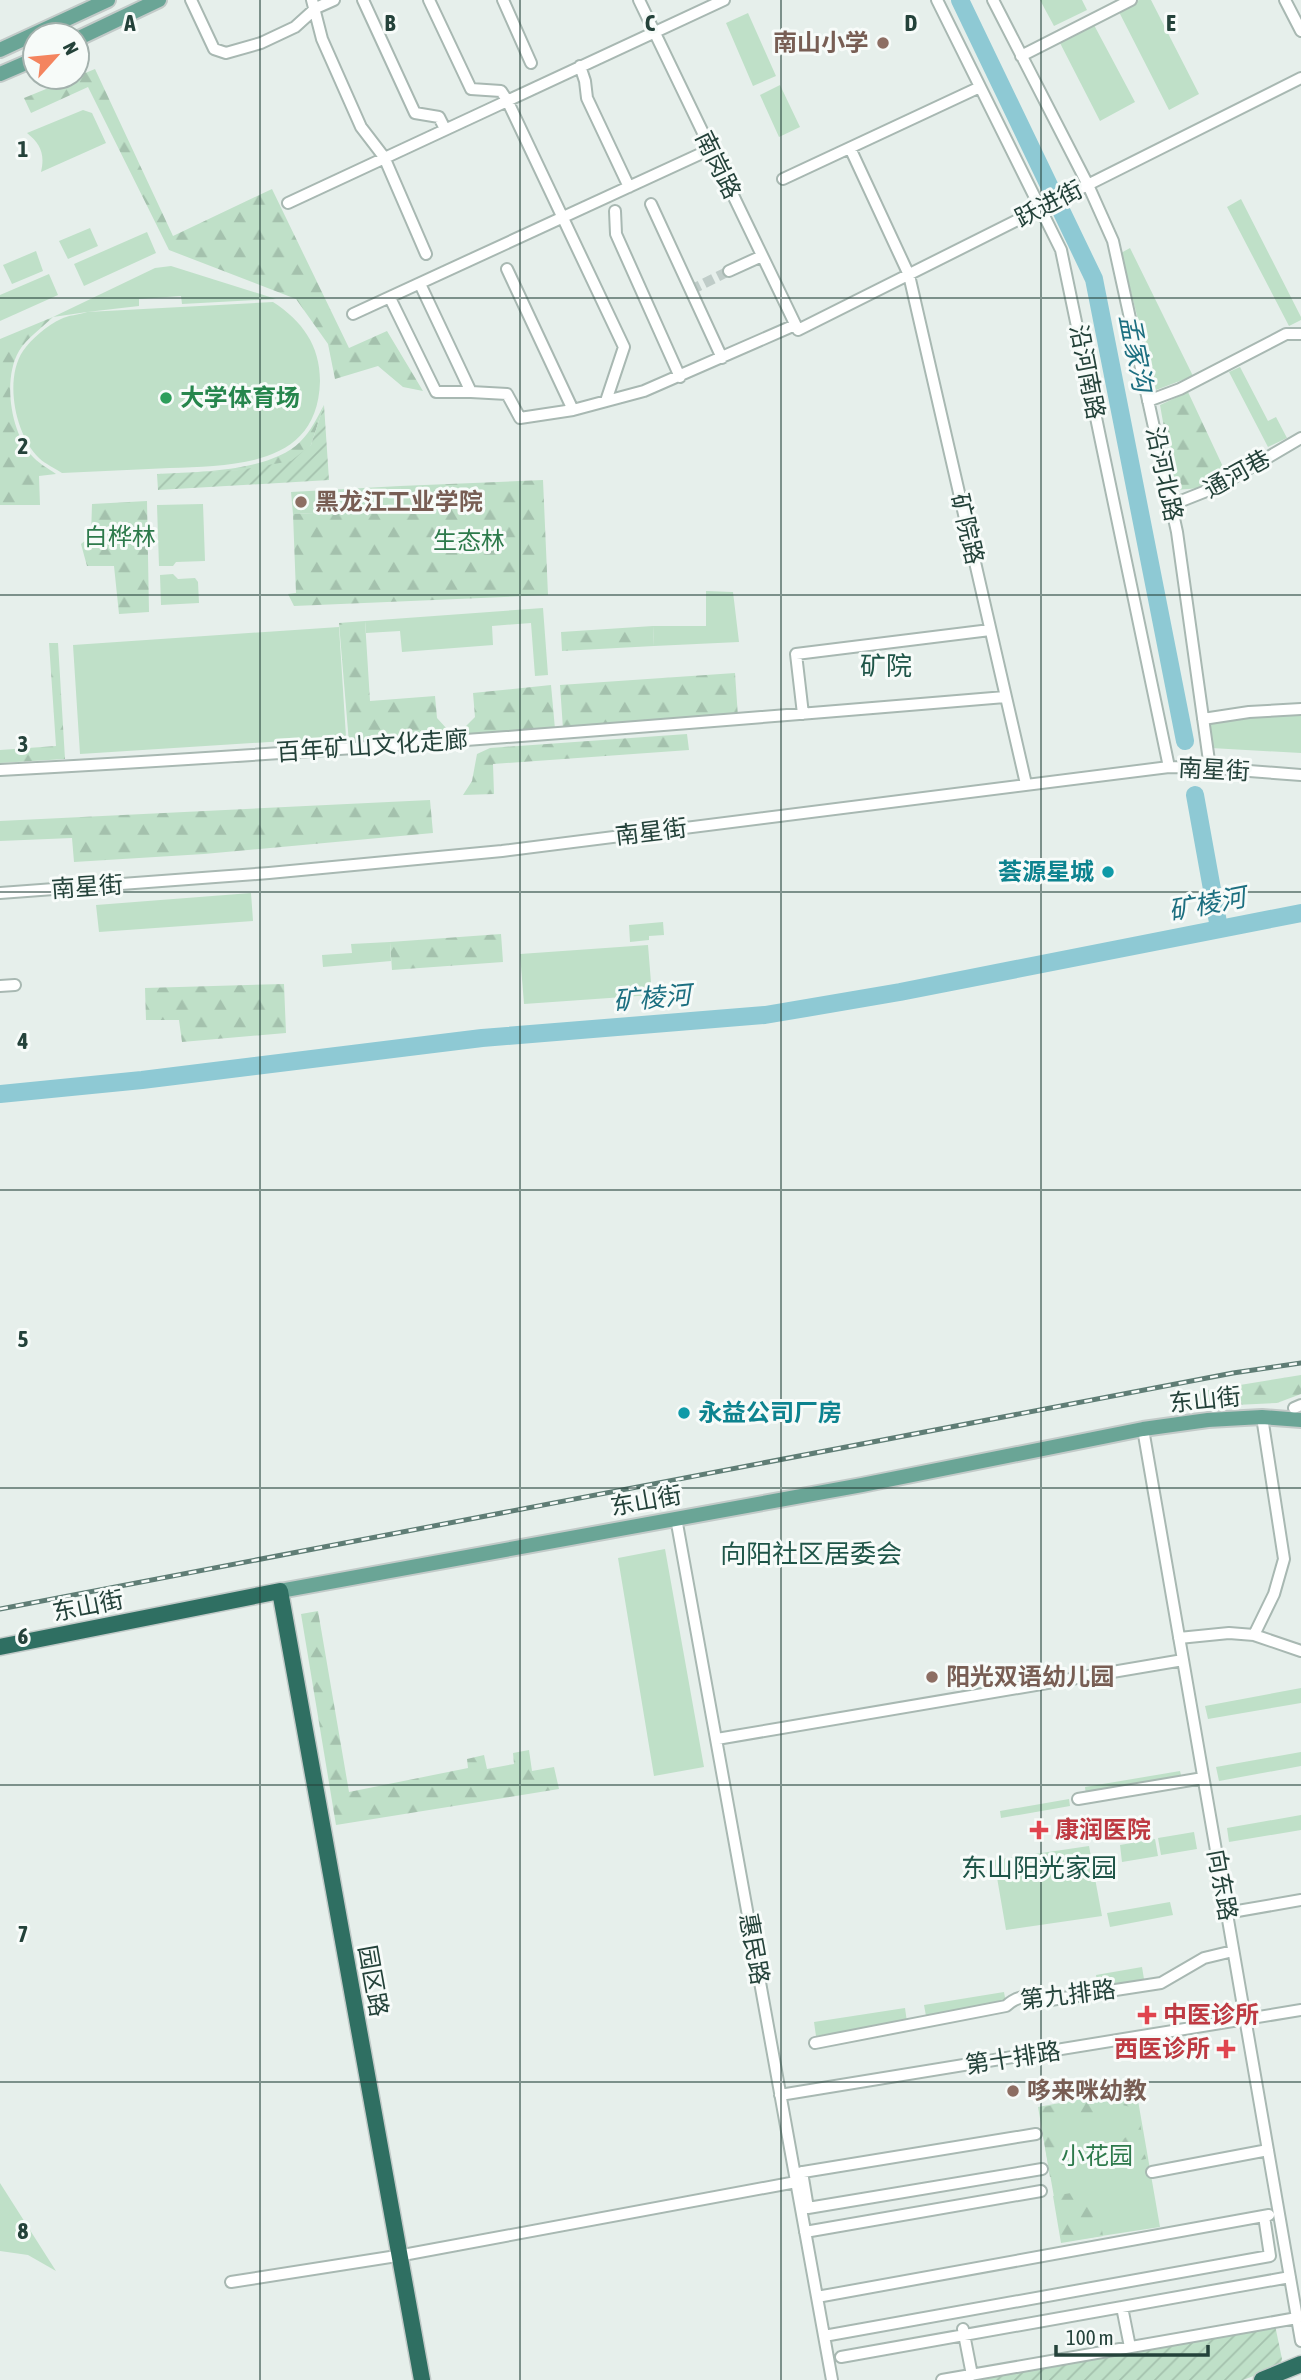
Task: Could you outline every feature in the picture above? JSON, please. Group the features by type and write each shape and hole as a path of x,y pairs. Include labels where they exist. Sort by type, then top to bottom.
{"highway":[{"name":"东山街","path":"0,1647 280,1591"},
{"name":"园区路","path":"280,1591 422,2380"},
{"path":"1262,2380 1301,2364"}],"main road":[{"path":"0,50 108,0"},
{"path":"91,32 159,0"},
{"path":"0,75 21,65"},
{"name":"东山街","path":"280,1591 862,1485 1143,1429 1299,1411"}],"street":[{"path":"191,0 214,49 226,53 261,43 295,27 314,4 334,0"},
{"path":"363,0 415,113 439,117 445,128"},
{"path":"429,0 471,89 501,91 507,100 624,347 606,401"},
{"path":"503,0 531,63"},
{"name":"南岗路","path":"639,0 796,328"},
{"path":"288,203 724,0"},
{"name":"沿河南路","path":"937,0 1043,207 1060,250 1069,282 1112,499 1170,767"},
{"name":"沿河北路","path":"993,0 1087,185 1115,248 1171,505 1210,768"},
{"path":"1021,56 1131,0"},
{"path":"1285,0 1301,31"},
{"path":"314,4 322,39 361,127 384,157 426,254"},
{"path":"580,66 587,99 629,187"},
{"name":"跃进街","path":"471,392 507,394 520,418 572,410 644,391 796,328 909,275 1301,78"},
{"path":"783,179 980,87"},
{"name":"矿院路","path":"850,148 909,275 1026,784"},
{"path":"353,314 711,149"},
{"path":"652,204 722,358"},
{"path":"615,211 616,234 680,377"},
{"path":"729,271 762,256"},
{"path":"507,269 572,410"},
{"path":"390,298 436,392 471,392 420,285"},
{"path":"1149,401 1180,390 1286,334 1301,334"},
{"name":"通河巷","path":"1171,505 1219,486 1301,438"},
{"path":"803,714 796,654 990,631"},
{"name":"百年矿山文化走廊","path":"0,770 743,719 1006,697"},
{"path":"1203,719 1301,709"},
{"name":"南星街","path":"0,893 502,852 1170,767 1301,775"},
{"path":"0,986 15,985"},
{"path":"1254,1635 1274,1594 1284,1559 1262,1417"},
{"name":"向东路","path":"1143,1429 1301,2341"},
{"name":"惠民路","path":"676,1518 832,2380"},
{"path":"1179,1638 1229,1633 1254,1635 1301,1651"},
{"path":"717,1739 1183,1660"},
{"path":"1078,1799 1203,1779"},
{"path":"1226,1913 1301,1900"},
{"name":"第九排路","path":"816,2043 1006,2006 1014,1999 1035,1996 1044,2001 1161,1983 1204,1958 1233,1951"},
{"name":"第十排路","path":"780,2095 1301,2010"},
{"path":"230,2282 399,2255 797,2176 1036,2134"},
{"path":"1152,2172 1268,2150"},
{"path":"797,2176 808,2208 1042,2169"},
{"path":"805,2232 1041,2191"},
{"path":"817,2297 1279,2213"},
{"path":"824,2336 1270,2256 1264,2216"},
{"path":"841,2357 964,2332 1290,2277"},
{"path":"1122,2307 1130,2347"},
{"path":"942,2380 1297,2318"},
{"path":"964,2332 972,2375"}],"green space":[{"path":"1040,0 1082,0 1087,10 1054,26"},
{"path":"1139,0 1151,0 1199,94 1169,110 1118,10"},
{"path":"748,13 776,76 753,86 726,23"},
{"path":"1094,25 1135,102 1100,121 1060,43"},
{"path":"95,69 173,236 272,189 349,348 387,331 423,391 403,387 378,366 335,379 328,344 296,299 169,250 90,91 91,71"},
{"path":"780,85 800,127 779,137 760,95"},
{"path":"41,91 79,91 31,113 24,98"},
{"path":"83,110 92,113 106,143 41,172 41,150 27,133"},
{"path":"1241,199 1301,317 1301,320 1289,326 1227,207"},
{"path":"90,228 98,246 68,259 59,241"},
{"path":"147,232 156,253 84,286 74,264"},
{"path":"1130,248 1193,376 1156,390 1121,253"},
{"path":"36,251 43,271 12,284 3,265"},
{"path":"171,266 276,299 182,304 181,296 139,299 139,306 53,317 155,268"},
{"path":"49,274 58,295 0,321 0,295"},
{"name":"大学体育场","path":"273,302 293,317 313,345 320,381 316,409 305,430 289,446 268,456 245,462 62,473 39,458 24,436 15,406 14,376 23,351 40,333 64,318 87,312"},
{"path":"53,317 19,351 14,363 10,392 15,422 26,448 36,460 56,474 39,476 40,505 0,505 0,339"},
{"path":"1240,367 1268,421 1276,417 1287,438 1268,447 1229,372"},
{"path":"1188,392 1225,471 1201,488 1175,490 1160,405"},
{"path":"324,405 311,445 295,468 175,473 252,465 287,452 311,429"},
{"path":"324,405 329,480 158,490 157,474 240,470 291,461 311,445"},
{"name":"生态林","path":"543,480 548,595 294,606 288,594 296,593 293,514 401,509 400,486"},
{"path":"400,486 401,509 293,514 291,492"},
{"name":"白桦林","path":"147,501 149,612 119,614 114,566 87,566 81,544 91,536 92,504"},
{"path":"203,504 205,561 176,562 173,566 159,566 157,505"},
{"path":"173,574 178,579 195,578 198,582 199,603 161,605 160,575"},
{"path":"706,591 733,592 739,642 654,646 653,626 706,626"},
{"path":"543,608 548,675 535,676 531,623 492,626 493,645 402,652 400,631 366,633 365,621"},
{"path":"365,621 370,701 435,696 437,718 447,729 448,736 349,743 339,623"},
{"path":"653,626 654,646 562,651 561,632"},
{"path":"339,627 346,737 80,754 73,645"},
{"path":"49,643 58,643 65,759 0,763 0,750 56,746"},
{"path":"735,673 738,717 563,729 560,685"},
{"path":"551,685 555,729 464,736 463,729 475,717 473,693"},
{"path":"1301,711 1301,753 1211,748 1207,720"},
{"path":"687,734 689,750 493,764 494,794 463,795 472,781 477,754 490,748"},
{"path":"430,800 433,833 204,854 74,862 72,838 0,841 0,821"},
{"path":"251,893 253,921 99,932 96,905"},
{"path":"663,922 664,935 630,942 629,925"},
{"path":"501,934 503,962 392,970 390,942"},
{"path":"390,942 391,961 323,967 322,955 352,953 351,944"},
{"path":"648,945 652,995 524,1004 520,954"},
{"path":"284,984 286,1033 182,1042 179,1020 146,1020 145,988"},
{"path":"1301,1375 1301,1394 1277,1403 1193,1407 1191,1393"},
{"path":"665,1549 704,1767 654,1776 618,1558"},
{"path":"318,1611 349,1792 468,1768 467,1759 484,1755 487,1769 514,1764 513,1753 529,1750 532,1771 554,1767 559,1789 336,1825 301,1614"},
{"path":"1301,1688 1301,1703 1208,1719 1205,1706"},
{"path":"1301,1752 1301,1766 1219,1781 1216,1767"},
{"path":"1180,1771 1182,1779 1086,1795 1085,1787"},
{"path":"1069,1799 1070,1806 1001,1818 1000,1811"},
{"path":"1301,1815 1301,1830 1229,1842 1227,1828"},
{"path":"1194,1832 1197,1849 1161,1855 1158,1838"},
{"path":"1155,1839 1158,1856 1122,1862 1120,1845"},
{"path":"1089,1846 1102,1916 1006,1930 994,1860"},
{"path":"1170,1902 1173,1915 1110,1927 1107,1913"},
{"path":"1142,1967 1144,1979 1098,1988 1096,1975"},
{"path":"1004,1992 1006,2003 926,2016 924,2005"},
{"path":"905,2008 907,2022 816,2036 814,2022"},
{"name":"小花园","path":"1136,2089 1160,2227 1062,2242 1038,2107"},
{"path":"1136,2089 1139,2110 1111,2104 1102,2110 1099,2117 1059,2112 1043,2129 1039,2108"},
{"path":"1140,2123 1146,2159 1135,2161 1134,2155 1115,2158 1117,2145"},
{"path":"1059,2135 1065,2174 1050,2177 1043,2136"},
{"path":"0,2183 56,2271 28,2255 0,2251"},
{"path":"1095,2189 1103,2236 1061,2243 1053,2196"},
{"path":"1275,2325 1282,2359 1280,2366 1243,2380 962,2380"}],"waterway":[{"name":"孟家沟","path":"960,0 1094,279 1185,741"},
{"name":"孟家沟","path":"1195,795 1219,928"},
{"name":"矿棱河","path":"0,1094 142,1080 482,1038 765,1015 900,992 1301,913"}],"tunnel":[{"path":"691,290 729,271"}],"railway":[{"path":"0,1609 1233,1373 1301,1363"}],"place":[{"name":"南山小学","path":"883,43"},
{"name":"大学体育场","path":"166,398"},
{"name":"黑龙江工业学院","path":"301,502"},
{"name":"荟源星城","path":"1108,872"},
{"name":"永益公司厂房","path":"684,1413"},
{"name":"阳光双语幼儿园","path":"932,1677"},
{"name":"康润医院","path":"1039,1830"},
{"name":"中医诊所","path":"1147,2015"},
{"name":"西医诊所","path":"1226,2049"},
{"name":"哆来咪幼教","path":"1013,2091"}],"district":[{"name":"矿院","path":"886,666"},
{"name":"向阳社区居委会","path":"811,1554"},
{"name":"东山阳光家园","path":"1039,1868"}]}
